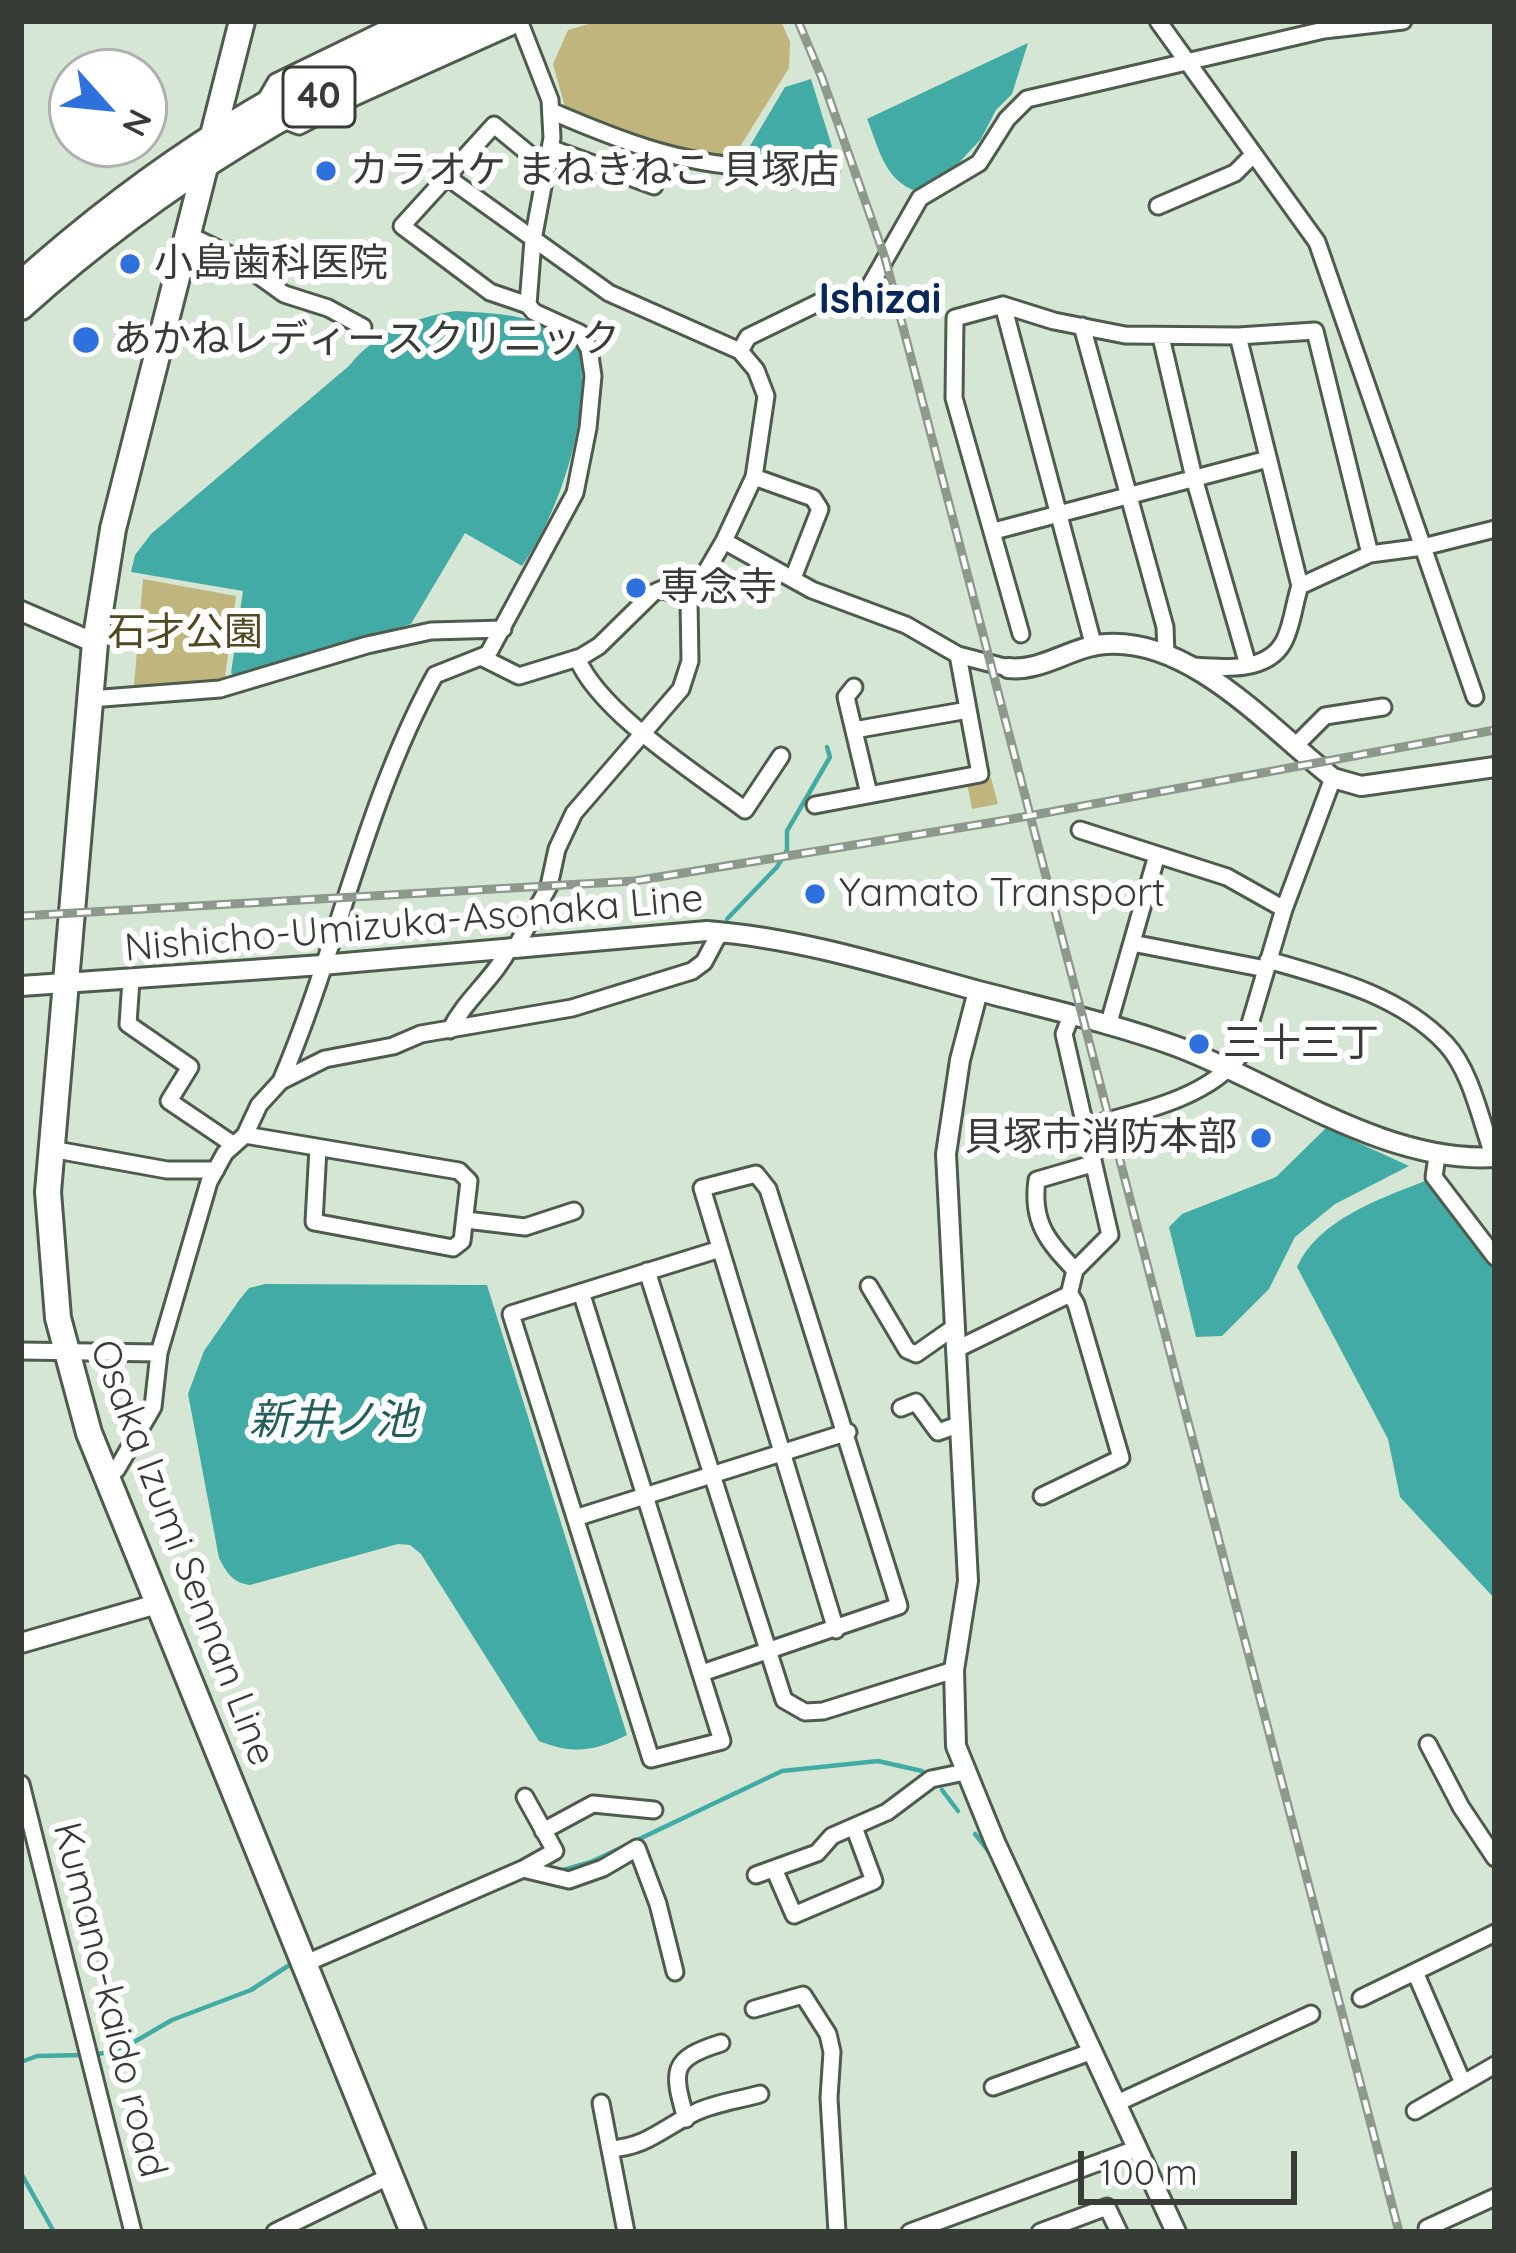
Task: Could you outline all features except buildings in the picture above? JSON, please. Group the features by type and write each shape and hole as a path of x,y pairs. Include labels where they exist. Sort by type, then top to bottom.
{"main road":[{"name":"Osaka Izumi Sennan Line","path":"242,21 113,529 95,643 50,1149 50,1245 64,1352 107,1478 413,2232"},
{"name":"40","path":"25,273 214,134 436,29 491,21"},
{"name":"40","path":"21,308 271,111"}],"street":[{"path":"402,21 276,82 271,111 299,126 521,22 551,111 528,305"},
{"path":"1158,21 1317,242 1475,697"},
{"path":"740,352 748,337 824,300 855,303 863,298 920,197 979,163 1006,119 1027,99 1324,30 1403,21"},
{"path":"551,111 627,144 693,161 794,167 814,160 826,163 830,171"},
{"path":"107,1478 153,1407 159,1353 192,1230 216,1169 281,1081 407,726 435,675 488,654 575,493 593,376 589,350 580,334 528,305 490,292 402,226 494,125 546,168"},
{"path":"550,148 653,186"},
{"path":"1158,206 1235,172 1254,154"},
{"path":"447,177 609,293 740,352 756,370 766,396 754,477 724,542 689,601 688,674 674,701 574,813 557,849 549,886 498,971 459,1011 450,1030"},
{"path":"188,236 230,255 284,294 328,308 363,327"},
{"path":"1021,634 954,398 956,318 1003,305 1082,326 1160,337 1315,331 1370,554"},
{"path":"1003,305 1094,647"},
{"path":"1082,326 1165,627 1166,654"},
{"path":"1190,666 1248,665 1270,656 1282,645 1300,586 1238,336"},
{"path":"1160,337 1194,478 1248,665"},
{"path":"994,531 1268,459"},
{"path":"754,477 813,498 820,509 793,578"},
{"path":"1300,586 1370,554 1424,547 1495,529"},
{"path":"724,542 812,590 906,626 958,655 1008,668 1023,670 1094,647 1140,646 1166,654 1226,689 1333,778 1361,786 1495,767"},
{"path":"481,657 520,676 577,658 598,646 653,593 662,590 689,601"},
{"path":"21,611 95,643"},
{"path":"91,699 220,689 409,636 502,628"},
{"path":"815,805 980,774 958,655"},
{"path":"577,658 586,681 644,733 745,810 781,757"},
{"path":"854,687 846,697 869,794"},
{"path":"1294,747 1325,716 1359,704 1383,706"},
{"path":"854,730 968,710"},
{"path":"1084,1127 1173,1098 1231,1069 1241,1054 1284,909 1333,778"},
{"path":"1080,830 1227,877 1284,909"},
{"path":"1108,1026 1157,854"},
{"path":"281,1081 325,1059 572,1008 692,971 704,962 720,932"},
{"name":"Nishicho-Umizuka-Asonaka Line","path":"21,986 720,932 788,941 1108,1026 1231,1069 1393,1142 1437,1156 1494,1157"},
{"path":"1132,943 1338,980 1394,1003 1448,1045 1494,1157"},
{"path":"131,980 128,1024 190,1067 170,1101 240,1140 318,1148 459,1171 469,1180 462,1241 453,1248 314,1222 318,1148"},
{"path":"979,991 960,1060 946,1154 968,1581 954,1670 956,1746 1176,2232"},
{"path":"1042,1496 1121,1458 1070,1294 1076,1270 1110,1235 1064,1034 1071,1016"},
{"path":"50,1149 166,1170 216,1169"},
{"path":"1437,1156 1434,1178 1495,1257"},
{"path":"1076,1270 1042,1236 1034,1202 1037,1180 1092,1163"},
{"path":"702,1673 836,1630 899,1606 768,1189 756,1174 702,1188 836,1630"},
{"path":"466,1220 525,1227 574,1211"},
{"path":"581,1292 722,1741 651,1759 511,1314 647,1271 720,1249"},
{"path":"647,1271 784,1700 805,1712 823,1712 954,1670"},
{"path":"869,1286 907,1350 916,1354 956,1326"},
{"path":"957,1349 1070,1294"},
{"path":"21,1351 159,1353"},
{"path":"901,1408 916,1402 938,1432 961,1424"},
{"path":"575,1518 848,1432"},
{"path":"21,1643 158,1604"},
{"path":"1428,1744 1495,1858"},
{"path":"756,1875 817,1853 832,1836 887,1813 931,1779 964,1772"},
{"name":"Kumano-kaido road","path":"21,1784 133,2232"},
{"path":"304,1964 555,1851 525,1797"},
{"path":"543,1831 593,1804 653,1810"},
{"path":"774,1869 794,1915 874,1881 854,1827"},
{"path":"523,1869 568,1880 603,1868 637,1848 658,1904 675,1972"},
{"path":"1361,1999 1495,1933"},
{"path":"1415,1972 1463,2083"},
{"path":"754,2009 803,1995 828,2034 837,2232"},
{"path":"1117,2103 1311,2014"},
{"path":"686,2119 676,2084 680,2063 687,2054 721,2043"},
{"path":"993,2087 1093,2051"},
{"path":"1415,2111 1495,2066"},
{"path":"610,2150 632,2148 697,2112 760,2094"},
{"path":"601,2103 626,2232"},
{"path":"910,2232 1138,2148"},
{"path":"275,2232 301,2226 390,2176"},
{"path":"1427,2228 1495,2197"},
{"path":"1040,2232 1107,2207 1119,2232"}],"green space":[{"path":"599,21 781,21 790,42 789,68 733,158 630,137 565,107 553,64 568,30"},
{"name":"石才公園","path":"143,579 236,596 224,684 134,686"},
{"path":"991,778 998,804 972,809 967,783"}],"water":[{"path":"1028,43 1012,94 955,167 916,191 897,179 884,162 867,119"},
{"path":"811,79 832,147 795,159 741,161 785,87"},
{"path":"456,311 537,322 579,348 582,374 577,432 560,491 536,544 522,566 465,533 411,624 236,676 231,673 243,591 131,572 135,555 151,534 371,344 412,322"},
{"path":"1326,1128 1409,1166 1335,1204 1295,1237 1269,1289 1222,1336 1196,1337 1169,1227 1182,1214 1276,1177"},
{"path":"1425,1181 1446,1200 1495,1265 1495,1599 1400,1497 1388,1439 1297,1267 1319,1236 1335,1224"},
{"name":"新井ノ池","path":"265,1284 487,1285 627,1735 584,1749 539,1741 421,1554 410,1545 398,1544 250,1585 227,1572 219,1558 188,1394 204,1351 240,1299 249,1288"}],"waterway":[{"path":"727,919 777,867 787,850 787,831 830,757 827,747"},
{"path":"560,1871 591,1862 782,1771 878,1761 922,1771"},
{"path":"942,1790 958,1811"},
{"path":"975,1834 990,1853"},
{"path":"94,2055 122,2049 172,2020 251,1990 291,1964"},
{"path":"21,2062 37,2056 83,2055"},
{"path":"21,2173 54,2232"}],"railway":[{"path":"798,21 885,258 1399,2232"},
{"path":"21,916 634,881 1001,821 1495,730"}],"place":[{"name":"カラオケ まねきねこ 貝塚店","path":"326,171"},
{"name":"小島歯科医院","path":"130,264"},
{"name":"あかねレディースクリニック","path":"86,340"},
{"name":"専念寺","path":"636,588"},
{"name":"Yamato Transport","path":"815,894"},
{"name":"三十三丁","path":"1199,1044"},
{"name":"貝塚市消防本部","path":"1261,1138"}],"district":[{"name":"Ishizai","path":"880,300"}]}
